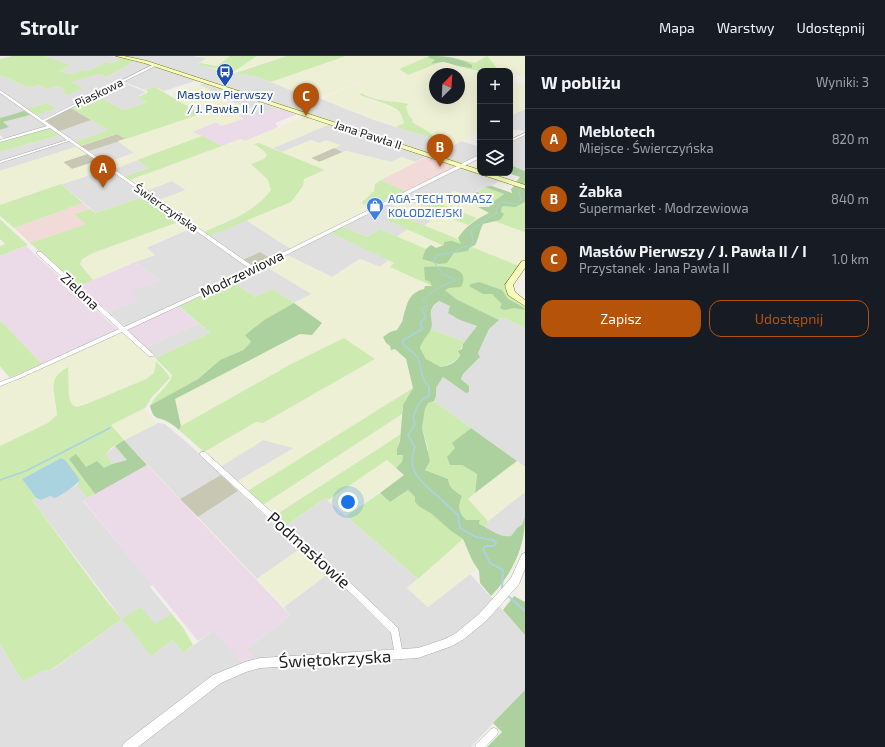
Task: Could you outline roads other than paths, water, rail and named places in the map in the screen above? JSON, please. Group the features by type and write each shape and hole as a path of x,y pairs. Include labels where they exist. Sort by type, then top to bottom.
{"main road":[{"name":"Jana Pawła II","path":"118,56 155,65 477,171"},
{"path":"492,176 522,186"},
{"path":"525,263 509,285 511,293 525,304"}],"street":[{"name":"Piaskowa","path":"43,121 155,65"},
{"name":"Świerczyńska","path":"0,91 254,269"},
{"path":"0,141 50,126"},
{"path":"512,140 525,134"},
{"path":"0,162 70,140"},
{"name":"Modrzewiowa","path":"0,384 254,269 477,157"},
{"name":"Zielona","path":"39,253 151,356"},
{"name":"Podmasłowie","path":"203,454 356,593 395,632 399,655"},
{"name":"Świętokrzyska","path":"128,747 217,679 245,667 260,663 418,653 448,644 483,617 501,598 515,581 525,557"},
{"path":"479,747 494,732"}],"water":[{"path":"61,458 65,460 80,480 64,493 55,498 50,496 41,500 36,498 22,479"}],"waterway":[{"path":"424,314 421,308 428,305 423,301 426,297 446,284 455,281 454,279 443,274 433,261 438,255 455,252 463,247 471,246 473,241 471,230 494,214 497,214 496,208 501,202 517,204 521,199 519,191 525,186"},
{"path":"424,313 426,318 420,322 422,329 402,341 403,344 417,357 422,376 429,386 429,396 423,399 418,405 413,418 415,424 408,435 415,447 412,457 415,473 425,485 445,503"},
{"path":"0,480 26,471 110,428"},
{"path":"444,502 458,515 460,528 476,537 493,540 496,543 494,546 485,546 483,549 490,563 503,570 502,589"},
{"path":"507,595 525,611"}],"place":[{"name":"Masłow Pierwszy / J. Pawła II / I","path":"225,87"},
{"name":"Masłów Pierwszy / J. Pawła II / I","path":"306,116"},
{"name":"Żabka","path":"440,167"},
{"name":"Meblotech","path":"103,188"},
{"name":"AGA-TECH TOMASZ KOŁODZIEJSKI","path":"375,221"}]}
